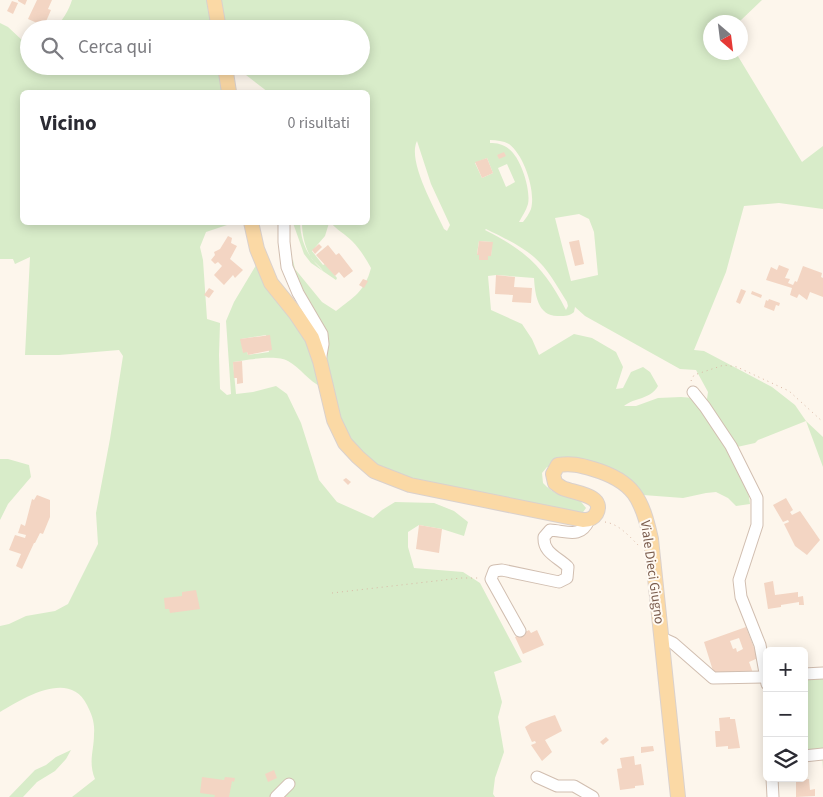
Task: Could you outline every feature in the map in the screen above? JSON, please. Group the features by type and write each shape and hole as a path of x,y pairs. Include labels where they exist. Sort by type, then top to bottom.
{"main road":[{"path":"214,0 217,20"},
{"path":"226,75 229,90"},
{"path":"252,225 257,249 271,283 296,314 312,338 320,361 334,420 345,443 374,471 410,486 589,520"},
{"name":"Viale Dieci Giugno","path":"589,520 596,514 598,504 596,500 586,495 563,489 554,483 553,474 558,465 570,463 607,473 621,479 633,491 646,516 651,539 678,797"}],"street":[{"path":"284,225 286,267 298,293 322,334 323,344 320,361"},
{"path":"693,392 731,446 757,498 757,525 739,580 741,597 760,645 763,662"},
{"path":"520,631 491,579 494,571 502,570 559,582 567,578 568,567 546,550 544,537 550,530 578,533 585,529 589,520"},
{"path":"662,638 673,643 713,678 763,679"},
{"path":"808,674 823,673"},
{"path":"808,756 823,754"},
{"path":"537,777 557,786 574,786 593,797"},
{"path":"772,782 773,797"},
{"path":"276,797 289,784"}],"path":[{"path":"693,392 690,383 694,375 724,364 736,367 789,390 823,422"},
{"path":"619,527 640,546"},
{"path":"332,593 472,578"}],"green space":[{"path":"72,0 762,0 746,15 703,15 703,60 740,60 802,162 823,146 823,209 779,203 744,206 726,272 694,350 704,351 772,387 795,405 806,421 758,440 755,443 737,447 750,504 736,506 728,498 716,492 683,498 643,495 570,463 547,467 542,473 543,483 559,494 578,498 586,508 581,515 410,485 358,457 327,392 285,257 293,260 295,269 322,302 336,311 358,293 366,282 371,268 363,254 355,244 333,225 370,225 370,90 265,90 246,75 370,75 370,20 62,19","holes":["490,140 509,144 519,156 528,174 532,201 531,209 523,222 519,222 527,207 529,198 521,167 509,149 502,145 490,143","417,141 431,184 450,225 447,231 444,229 423,185 416,160 415,150","487,158 493,173 482,178 475,163","507,164 515,182 506,187 498,168","579,214 589,219 594,232 598,275 571,281 555,218","486,229 517,245 544,267 567,302 566,310 550,283 533,262","479,241 492,242 491,256 488,256 488,260 479,260 479,255 477,254","488,276 534,278 539,304 546,313 567,316 574,312 575,307 585,316 680,369 696,370 708,392 707,399 658,398 636,406 624,406 655,391 658,386 650,372 643,367 631,372 623,388 616,389 623,367 616,352 592,338 574,334 539,355 532,339 522,324 491,310"]},
{"path":"0,23 8,27 20,38 20,75 223,75 225,90 20,90 20,225 227,225 206,232 200,247 203,260 207,319 220,323 220,389 227,395 231,394 226,321 234,302 258,262 303,327 322,387 288,361 277,358 261,358 233,362 236,394 276,386 287,394 301,423 319,480 337,502 373,518 395,502 434,503 454,511 468,522 464,536 442,529 419,525 408,532 408,547 414,568 463,572 480,583 522,662 494,672 502,702 498,717 504,752 495,778 493,794 495,797 72,797 95,779 92,762 94,723 87,705 79,694 69,689 46,690 33,694 0,712 0,626 26,616 55,611 68,604 98,544 96,513 123,356 119,350 59,355 25,355 30,257 15,264 13,259 0,259","holes":["266,335 269,352 248,355 247,352 243,352 241,339"]},
{"path":"294,225 300,225 302,237 306,249 311,257 304,241 302,225 328,225 325,236 312,251 337,278 336,280 311,263 304,254"},
{"path":"806,421 823,437 823,467"},
{"path":"0,459 8,459 29,465 31,477 8,504 0,520"},
{"path":"823,673 823,769 822,754 808,756 808,674"},
{"path":"71,750 55,771 37,782 23,797 9,797 35,770"}],"building":[{"path":"18,0 27,0 25,5"},
{"path":"37,0 52,0 48,9 51,10 47,20 28,19"},
{"path":"12,1 18,3 13,14 7,11"},
{"path":"504,152 506,156 499,159 497,155"},
{"path":"487,158 493,173 482,178 475,162"},
{"path":"228,236 232,238 231,243 237,246 230,259 243,270 235,278 233,275 224,285 214,275 222,266 218,262 215,264 211,260 215,255 214,252 220,249"},
{"path":"579,240 584,264 575,266 569,242"},
{"path":"479,241 493,242 491,256 488,256 488,260 479,260 479,255 477,255"},
{"path":"319,244 322,247 315,254 312,250"},
{"path":"328,245 336,255 339,253 353,271 344,278 339,272 335,276 316,255"},
{"path":"779,265 789,269 785,278 790,279 788,283 793,285 795,281 797,282 803,266 822,273 823,297 810,292 807,300 799,294 797,298 790,295 792,288 766,280 771,267 777,270"},
{"path":"496,275 515,277 514,287 532,288 531,303 512,302 513,295 495,294"},
{"path":"363,279 368,281 364,288 359,285"},
{"path":"209,288 214,291 209,298 204,295"},
{"path":"741,289 746,291 740,304 736,302"},
{"path":"752,291 762,295 761,298 751,294"},
{"path":"769,299 780,303 779,306 776,305 774,311 764,307 766,300 768,301"},
{"path":"270,335 272,350 248,355 247,352 243,353 240,339"},
{"path":"242,361 243,383 237,384 237,378 234,378 233,362"},
{"path":"346,478 351,482 348,485 343,480"},
{"path":"37,495 50,500 50,517 43,534 40,533 34,543 22,569 16,566 21,554 9,550 15,535 25,538 26,535 18,533 21,524 25,526 32,499 34,500"},
{"path":"786,498 793,510 790,512 792,515 800,511 820,540 807,555 795,546 784,524 789,522 788,520 783,522 773,505"},
{"path":"419,525 442,529 439,553 416,549"},
{"path":"773,581 775,595 798,592 798,597 803,596 804,605 799,605 799,602 768,609 764,583"},
{"path":"196,590 200,609 170,613 169,609 165,609 164,598 182,596 182,592"},
{"path":"746,627 758,658 749,662 753,673 744,675 742,671 714,674 704,642","holes":["739,638 743,649 737,652 736,648 733,649 730,641"]},
{"path":"529,630 531,633 537,630 544,645 523,654 515,637"},
{"path":"555,715 562,731 545,740 552,752 542,761 531,745 536,743 535,741 532,742 525,727"},
{"path":"730,717 730,719 735,719 740,748 716,747 715,731 720,731 719,718"},
{"path":"606,737 609,740 603,745 600,742"},
{"path":"653,746 654,751 641,753 641,747"},
{"path":"634,756 635,765 641,764 644,785 620,790 617,769 622,768 620,758"},
{"path":"274,770 277,778 268,782 265,774"},
{"path":"202,777 224,780 225,777 235,778 234,782 232,781 229,797 214,797 215,795 200,793"},
{"path":"808,779 810,790 815,789 815,796 796,797 796,782 808,782"}]}
